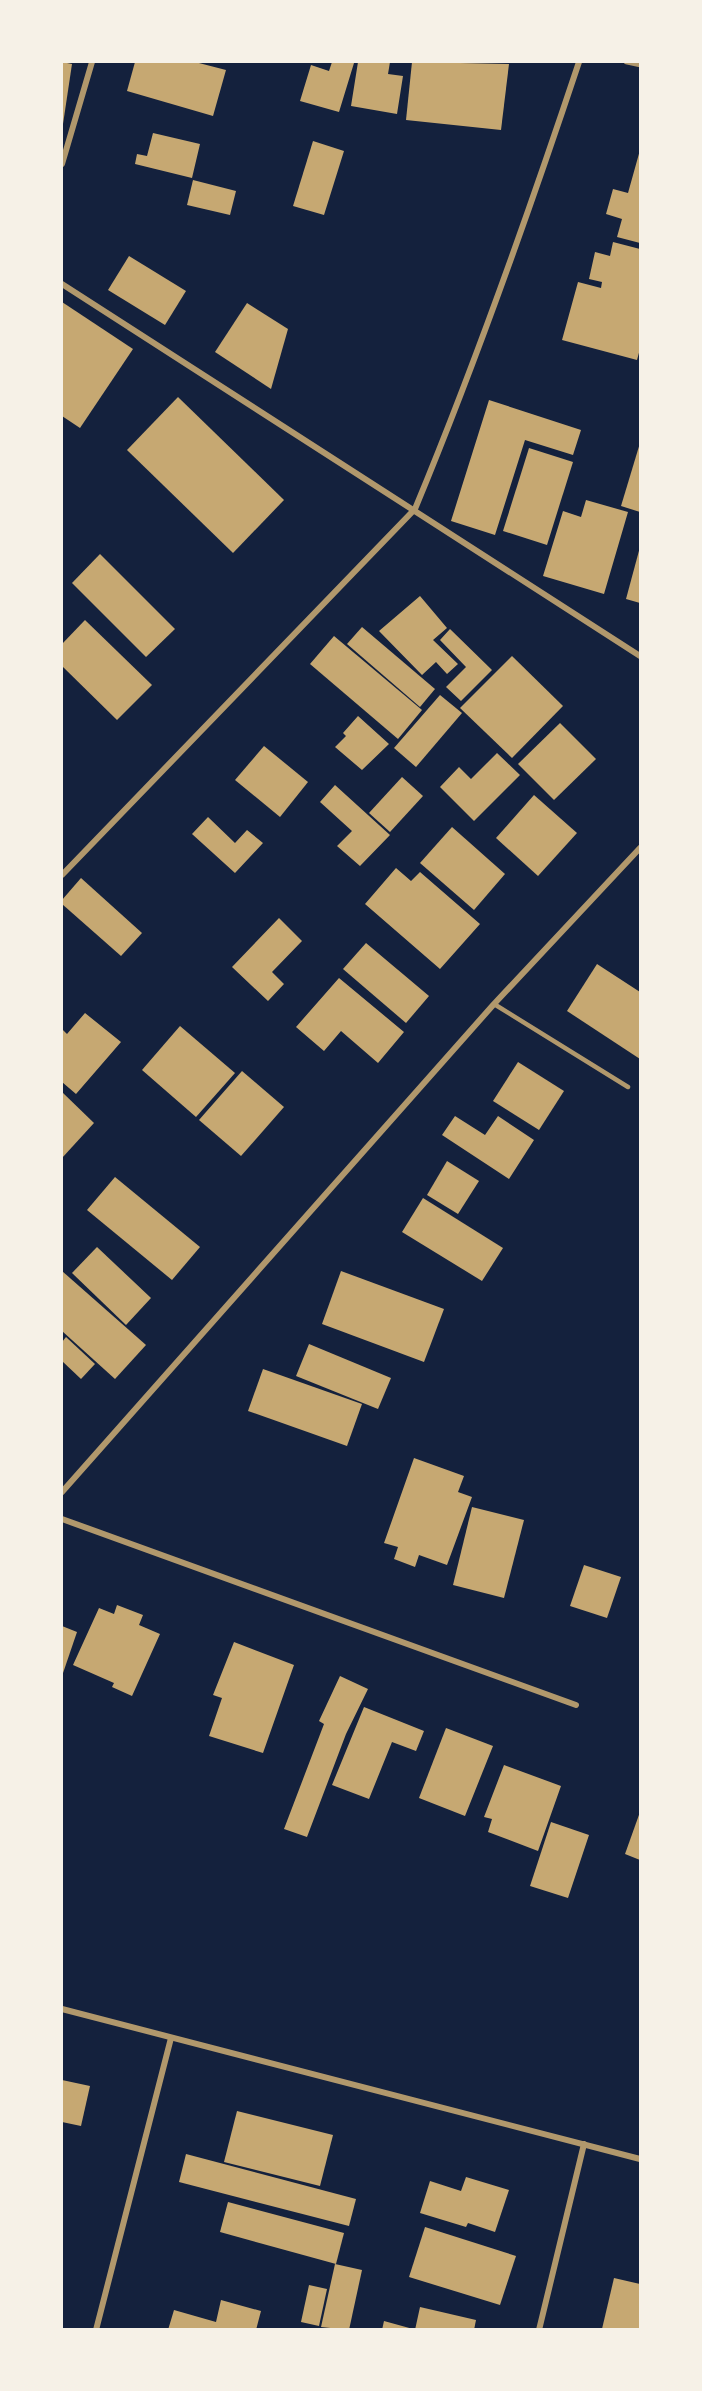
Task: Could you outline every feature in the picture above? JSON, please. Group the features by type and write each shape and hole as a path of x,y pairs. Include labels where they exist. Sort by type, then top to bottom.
{"street":[{"path":"62,164 92,62"},
{"path":"62,875 415,509 536,189 579,62"},
{"path":"62,284 415,509 640,656"},
{"path":"62,1492 494,1004 640,848"},
{"path":"62,1519 576,1705"},
{"path":"62,2009 640,2159"},
{"path":"96,2330 171,2038"},
{"path":"539,2330 584,2145"}],"lane":[{"path":"626,62 640,66"},
{"path":"494,1004 628,1087"}],"building":[{"path":"62,62 72,64 63,124 62,124"},
{"path":"135,62 195,62 226,70 213,116 127,91"},
{"path":"332,62 354,63 339,112 300,101 311,65 329,71"},
{"path":"358,62 390,62 388,74 403,76 397,114 351,106"},
{"path":"412,62 509,64 501,130 406,120"},
{"path":"153,133 200,144 192,178 135,164 137,154 147,156"},
{"path":"313,141 344,151 324,215 293,206"},
{"path":"640,150 640,243 617,237 622,219 606,214 613,189 628,193"},
{"path":"193,180 236,191 230,215 187,205"},
{"path":"613,242 640,249 640,349 637,360 562,340 578,282 601,288 602,282 589,279 595,252 610,256"},
{"path":"129,256 186,291 165,325 108,290"},
{"path":"62,302 133,349 80,428 62,416"},
{"path":"247,303 288,329 271,389 215,352"},
{"path":"178,397 284,500 233,553 127,450"},
{"path":"489,400 581,430 573,455 525,440 495,535 451,521"},
{"path":"640,443 640,512 621,506"},
{"path":"529,448 573,462 547,545 503,531"},
{"path":"586,500 628,512 604,594 543,576 563,511 581,517"},
{"path":"640,547 640,603 626,599"},
{"path":"100,554 175,629 146,657 72,583"},
{"path":"420,596 447,628 433,640 458,664 447,674 436,662 422,675 379,631"},
{"path":"85,620 152,685 117,720 62,666 62,644"},
{"path":"362,627 435,689 420,707 347,644"},
{"path":"450,629 492,670 461,701 446,687 466,667 440,640"},
{"path":"334,636 422,710 398,739 310,664"},
{"path":"512,656 563,706 512,758 460,708"},
{"path":"440,695 462,713 416,767 394,748"},
{"path":"358,716 389,744 362,770 335,747 346,736 343,733"},
{"path":"560,723 596,759 554,800 518,764"},
{"path":"264,746 308,782 280,817 235,780"},
{"path":"497,753 520,775 474,821 440,787 459,767 471,779"},
{"path":"402,777 423,796 390,832 369,813"},
{"path":"335,785 390,835 360,866 337,846 352,831 320,802"},
{"path":"534,795 577,833 538,876 496,838"},
{"path":"208,817 235,843 247,830 263,843 235,873 192,834"},
{"path":"452,827 505,874 474,910 420,863"},
{"path":"396,868 411,881 420,872 480,924 440,969 365,904"},
{"path":"81,878 142,933 121,956 62,904 62,900"},
{"path":"279,918 302,941 272,972 284,984 268,1001 232,967"},
{"path":"366,943 429,996 406,1023 343,969"},
{"path":"597,964 640,992 640,1059 567,1011"},
{"path":"339,978 404,1032 378,1063 341,1031 324,1051 296,1027"},
{"path":"85,1013 121,1042 76,1094 62,1082 62,1029 67,1034"},
{"path":"180,1026 235,1073 196,1117 142,1070"},
{"path":"518,1062 564,1091 539,1130 493,1101"},
{"path":"242,1071 284,1107 241,1156 199,1120"},
{"path":"62,1092 94,1123 62,1158"},
{"path":"455,1116 485,1135 498,1116 534,1140 509,1179 442,1135"},
{"path":"447,1161 479,1181 458,1214 427,1195"},
{"path":"115,1177 200,1247 172,1280 87,1210"},
{"path":"423,1198 503,1248 482,1281 402,1232"},
{"path":"97,1247 151,1298 126,1325 72,1273"},
{"path":"62,1271 146,1345 115,1379 62,1331"},
{"path":"341,1271 444,1309 424,1362 322,1324"},
{"path":"66,1337 95,1364 81,1379 62,1361 62,1342"},
{"path":"309,1344 391,1378 378,1409 296,1376"},
{"path":"263,1369 362,1404 347,1446 248,1411"},
{"path":"414,1458 464,1476 458,1492 472,1497 447,1565 419,1555 415,1567 394,1559 398,1547 384,1543"},
{"path":"472,1507 524,1520 504,1598 453,1585"},
{"path":"584,1565 621,1577 607,1618 570,1606"},
{"path":"117,1605 143,1615 139,1625 160,1634 132,1696 112,1687 114,1683 73,1665 99,1608 114,1614"},
{"path":"62,1626 77,1632 62,1676"},
{"path":"234,1642 294,1665 263,1753 209,1736 222,1698 213,1695"},
{"path":"340,1676 368,1689 346,1734 307,1837 284,1829 324,1724 319,1721"},
{"path":"364,1707 424,1731 416,1751 392,1742 369,1799 332,1785"},
{"path":"446,1728 493,1746 465,1816 419,1798"},
{"path":"504,1765 561,1786 538,1851 488,1832 492,1819 484,1817"},
{"path":"640,1812 640,1860 625,1854"},
{"path":"551,1822 589,1835 568,1898 530,1886"},
{"path":"62,2080 90,2086 81,2126 62,2122"},
{"path":"237,2111 333,2135 320,2186 224,2162"},
{"path":"186,2154 356,2199 349,2226 179,2182"},
{"path":"466,2177 509,2190 495,2232 468,2223 466,2227 420,2213 430,2181 461,2191"},
{"path":"228,2202 344,2233 336,2264 220,2232"},
{"path":"425,2227 516,2256 500,2305 409,2277"},
{"path":"335,2264 362,2270 349,2330 321,2327"},
{"path":"614,2278 640,2284 640,2330 602,2329"},
{"path":"309,2285 327,2289 319,2326 301,2322"},
{"path":"221,2300 261,2311 256,2330 168,2330 174,2310 216,2322"},
{"path":"420,2307 476,2320 474,2330 415,2330"},
{"path":"384,2321 413,2329 413,2330 382,2330"}]}
